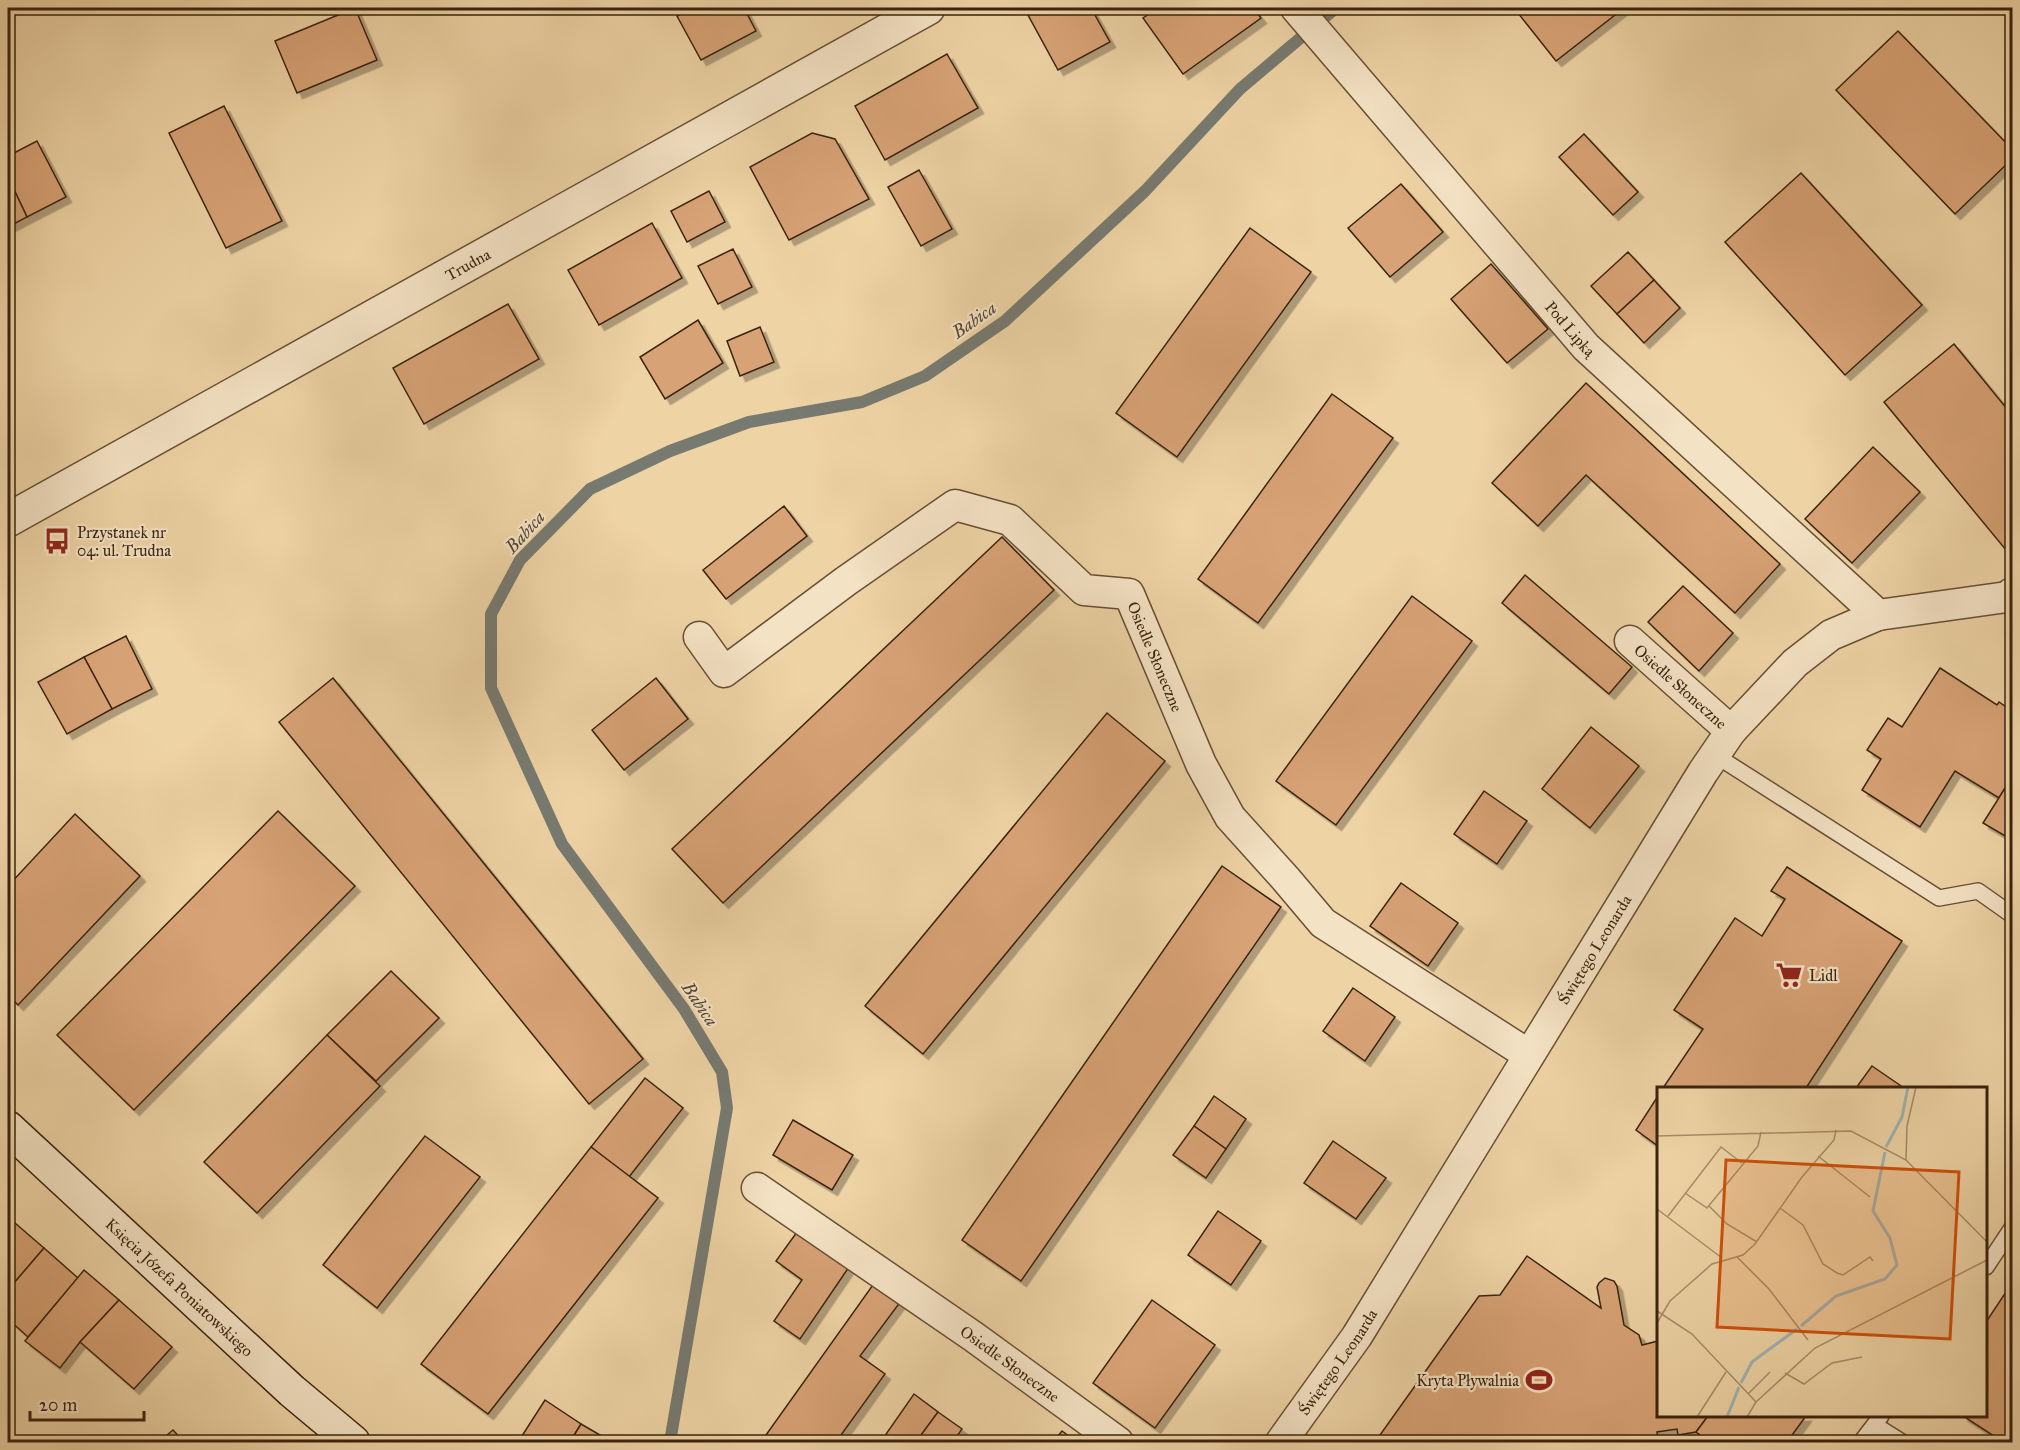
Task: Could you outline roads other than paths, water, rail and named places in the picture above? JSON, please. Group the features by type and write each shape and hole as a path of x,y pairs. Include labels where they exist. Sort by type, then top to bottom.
{"street":[{"name":"Trudna","path":"8,520 928,8"},
{"name":"Pod Lipką","path":"1297,9 1586,346 1878,615"},
{"name":"Osiedle Słoneczne","path":"699,637 724,672 846,581 955,505 1010,520 1084,590 1129,594 1201,764 1230,817 1323,923 1529,1055"},
{"name":"Świętego Leonarda","path":"1281,1443 1357,1336 1723,743 1795,663 1832,635 1878,615 2011,597"},
{"name":"Osiedle Słoneczne","path":"1630,641 1723,743"},
{"name":"Księcia Józefa Poniatowskiego","path":"8,1128 292,1391 353,1443"},
{"name":"Osiedle Słoneczne","path":"757,1188 900,1285 1118,1443"}],"lane":[{"path":"1723,743 1939,898 1978,891 2013,915"},
{"path":"1987,1266 2013,1228"},
{"path":"1861,1443 1878,1420 1902,1443"}],"waterway":[{"name":"Babica","path":"670,1442 727,1108 722,1072 684,1009 562,844 491,688 491,614 520,560 590,489 670,451 749,422 862,402 925,376 1005,321 1145,191 1240,89 1336,8"}],"place":[{"name":"Przystanek nr 04: ul. Trudna","path":"57,541"},
{"name":"Lidl","path":"1789,975"},
{"name":"Kryta Pływalnia","path":"1539,1380"}]}
